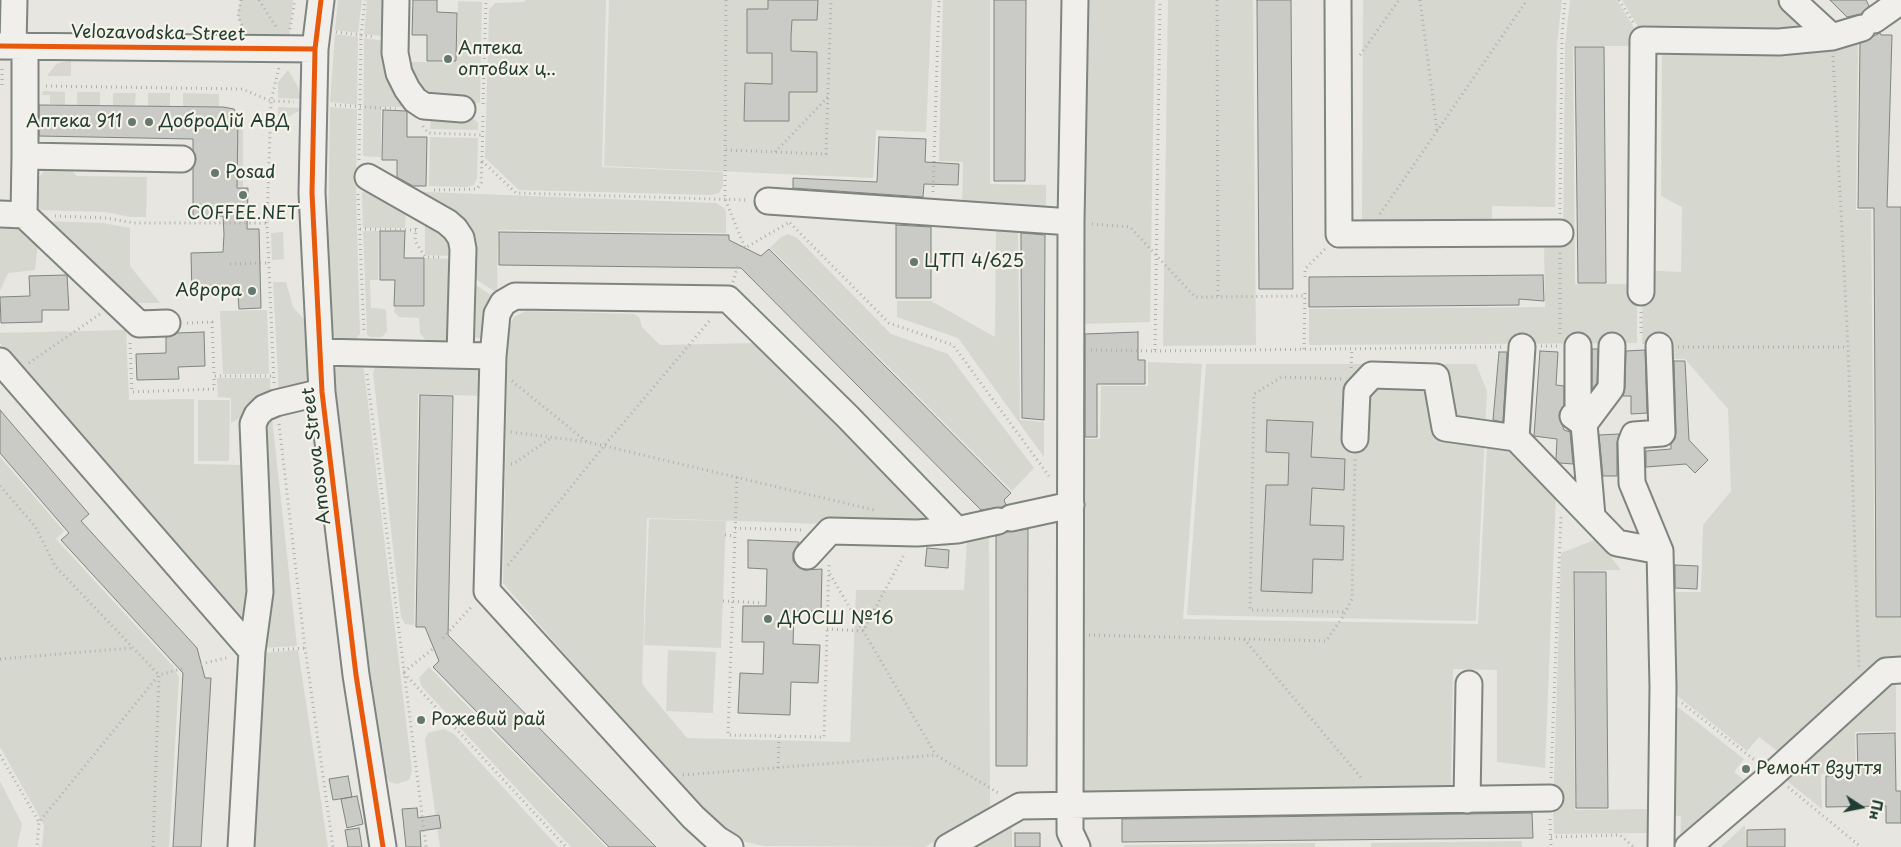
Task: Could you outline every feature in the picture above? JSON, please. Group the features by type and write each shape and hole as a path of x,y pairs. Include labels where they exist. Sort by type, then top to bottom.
{"street":[{"path":"14,0 9,85 25,156 12,214 139,324 167,323"},
{"name":"Amosova Street","path":"321,0 315,49 312,192 322,392 356,675 383,847"},
{"path":"396,0 395,53 400,73 407,89 415,100 427,107 462,109"},
{"path":"1075,0 1071,222 1070,832 1077,847"},
{"path":"1338,0 1339,234 1560,233"},
{"path":"1792,0 1832,38"},
{"path":"1640,292 1643,40 1779,42 1832,38 1868,24 1901,1"},
{"name":"Velozavodska Street","path":"10,50 315,49"},
{"path":"25,156 182,159"},
{"path":"362,176 421,197 454,227 462,243 463,257 460,355"},
{"path":"768,201 1071,222"},
{"path":"730,847 704,828 487,591 493,356 497,314 503,303 515,296 728,299 848,417 957,530"},
{"path":"1578,346 1578,404 1584,424 1592,516"},
{"path":"1584,424 1611,388 1612,346"},
{"path":"1658,346 1662,433 1634,435 1631,443 1632,483 1660,551 1663,687 1661,847"},
{"path":"1516,438 1522,347"},
{"path":"320,352 493,356"},
{"path":"0,361 258,651"},
{"path":"1355,439 1357,391 1372,375 1436,377 1445,428 1516,438 1617,543 1660,551"},
{"path":"241,847 258,651 260,592 253,424 257,415 264,408 276,403 322,392"},
{"path":"1562,406 1584,424"},
{"path":"807,556 830,531 916,533 957,530 1071,505"},
{"path":"1688,847 1772,775 1886,671 1901,670"},
{"path":"1467,800 1469,684"},
{"path":"948,847 1020,806 1550,798"}],"path":[{"path":"241,0 238,16 240,24 246,32"},
{"path":"259,0 278,31"},
{"path":"365,0 361,35 362,176 360,229 365,353 426,847"},
{"path":"463,257 425,257 415,241 421,197 476,189 481,183 486,0"},
{"path":"726,0 725,199 745,248 790,222"},
{"path":"726,150 826,154 831,0"},
{"path":"933,212 940,0"},
{"path":"1155,350 1160,0"},
{"path":"1217,0 1218,296"},
{"path":"1338,84 1399,0"},
{"path":"1420,0 1437,131"},
{"path":"1366,234 1527,0"},
{"path":"1071,350 1560,346 1562,35 1565,0"},
{"path":"1619,0 1643,40"},
{"path":"289,38 294,1"},
{"path":"332,32 395,40"},
{"path":"1832,38 1848,347 1860,695"},
{"path":"10,50 9,85 242,89 271,101 296,102"},
{"path":"280,61 271,101 267,223 274,376 305,648 333,847"},
{"path":"774,152 829,97"},
{"path":"482,161 516,193 768,201 889,323 953,345 1071,505"},
{"path":"12,214 106,218 134,223 267,223"},
{"path":"1071,222 1130,228 1195,297 1304,296"},
{"path":"360,229 416,230"},
{"path":"1305,277 1305,269 1339,234"},
{"path":"230,264 268,263"},
{"path":"1304,349 1305,289"},
{"path":"1640,292 1641,346 1848,347"},
{"path":"443,638 487,591 604,446 728,299"},
{"path":"33,360 123,309 132,392 214,389 212,322 167,323"},
{"path":"214,376 274,376"},
{"path":"1345,612 1250,610 1254,394 1282,377 1350,380"},
{"path":"513,382 588,442"},
{"path":"514,432 588,442 881,511"},
{"path":"513,464 551,437"},
{"path":"1070,635 1326,641 1352,599 1355,439"},
{"path":"735,528 830,531 824,737 728,735 734,536 737,477"},
{"path":"0,486 34,526 55,566 159,675 153,847"},
{"path":"1551,847 1550,798 1562,486"},
{"path":"863,631 916,533"},
{"path":"725,536 734,536"},
{"path":"829,573 936,755 1020,806"},
{"path":"723,601 762,603"},
{"path":"827,629 863,631"},
{"path":"1244,639 1381,801"},
{"path":"0,660 133,648"},
{"path":"201,664 258,651 305,648"},
{"path":"404,673 434,648"},
{"path":"38,847 40,822 159,675 185,668"},
{"path":"404,673 566,847"},
{"path":"1663,687 1861,847"},
{"path":"778,768 779,736"},
{"path":"0,755 40,822"},
{"path":"657,778 936,755"},
{"path":"1551,837 1620,835 1634,847"}],"shaded area":[{"path":"241,0 293,0 289,38 254,38 249,35 239,20 238,11"},
{"path":"338,0 362,0 358,33 335,30"},
{"path":"367,0 394,0 389,37 364,34"},
{"path":"526,0 606,0 602,167 723,172 723,186 719,193 711,195 519,190 485,158 489,10 495,3 524,2"},
{"path":"609,0 932,0 926,132 876,130 873,178 604,166"},
{"path":"943,0 990,0 990,184 1046,185 1046,207 962,206 963,162 939,161"},
{"path":"1087,0 1155,0 1150,322 1082,324"},
{"path":"1168,0 1253,0 1256,345 1163,346"},
{"path":"1363,0 1562,0 1557,44 1555,207 1492,206 1492,228 1362,227"},
{"path":"1570,0 1617,0 1639,36 1639,46 1573,46 1575,284 1637,284 1637,343 1309,345 1309,309 1545,307 1544,244 1563,244 1565,46"},
{"path":"1622,0 1780,0 1812,31 1643,35"},
{"path":"458,1 482,2 480,103 428,101 402,62 457,62"},
{"path":"335,34 358,37 357,105 330,102"},
{"path":"364,38 385,41 407,107 381,107 381,157 363,156"},
{"path":"1858,38 1856,210 1871,210 1875,618 1901,618 1901,667 1785,757 1759,737 1747,751 1675,694 1676,592 1701,592 1703,525 1731,491 1728,409 1685,359 1664,359 1664,344 1642,344 1643,270 1681,272 1682,207 1661,196 1662,48"},
{"path":"71,60 71,76 47,76 56,64"},
{"path":"288,70 297,85 302,99 278,98 278,82"},
{"path":"43,91 65,92 65,105 50,104 50,95 42,95"},
{"path":"77,92 100,92 100,105 77,105"},
{"path":"113,93 136,93 135,105 113,105"},
{"path":"148,93 170,93 170,106 148,106"},
{"path":"183,93 219,94 219,106 183,106"},
{"path":"278,107 299,108 299,111 278,122"},
{"path":"330,107 357,109 356,193 360,334 355,340 337,340 332,333 328,238"},
{"path":"471,116 478,123 478,130 430,129 431,119"},
{"path":"238,124 243,125 243,187 237,186"},
{"path":"430,137 478,138 477,178 474,185 467,187 429,186"},
{"path":"49,165 68,166 77,176 147,177 146,217 130,217 106,212 37,210 39,177"},
{"path":"399,191 716,203 724,208 726,212 726,233 498,230 497,293 474,278 470,246"},
{"path":"362,192 377,193 406,209 405,228 363,228"},
{"path":"425,217 435,219 457,256 425,255"},
{"path":"0,218 39,234 35,270 8,273 0,291"},
{"path":"39,221 103,223 130,228 130,266 160,303 129,303"},
{"path":"996,228 1018,229 1020,420 1044,422 1044,457 958,338 897,317 897,301 931,301 995,337"},
{"path":"363,231 379,231 378,280 370,280 371,308 384,309 386,311 387,331 382,337 370,337 367,334"},
{"path":"283,232 284,259 272,260 271,233"},
{"path":"788,234 797,238 891,334 948,354 1034,468 1012,491 770,248 781,237"},
{"path":"425,258 457,259 451,339 444,345 426,341 420,333 419,318 399,317 394,312 395,307 425,307"},
{"path":"273,282 286,282 293,307 308,324 310,385 279,397"},
{"path":"474,284 491,295 489,331 482,338 472,338"},
{"path":"267,310 269,374 223,374 220,311"},
{"path":"526,311 634,314 639,317 642,327 660,345 759,343 944,528 647,518 642,684 687,738 850,742 856,590 964,590 967,538 989,534 990,809 925,847 764,846 732,839 716,828 503,583 508,330 514,317"},
{"path":"126,330 129,400 194,399 194,464 244,465 251,586 246,620 243,622 239,621 0,343 0,333"},
{"path":"1148,362 1202,364 1183,619 1478,624 1487,445 1516,450 1556,494 1545,768 1497,762 1497,670 1453,669 1451,793 1080,797 1078,439 1100,439 1101,386 1148,386"},
{"path":"359,364 364,370 412,771 409,780 397,784 390,782 386,776 374,712 335,406 335,369 341,365"},
{"path":"1206,364 1476,364 1487,391 1476,621 1187,615"},
{"path":"382,365 477,368 482,371 486,396 418,394 414,625 405,624 401,617 373,373 375,367"},
{"path":"217,378 270,378 271,402 231,423 231,398 218,397"},
{"path":"198,400 230,400 229,461 198,461"},
{"path":"272,418 297,646 262,648 270,622 262,425"},
{"path":"0,457 64,531 56,539 173,666 179,677 169,847 42,847 44,825 0,747"},
{"path":"649,519 726,521 721,648 644,645"},
{"path":"1597,539 1621,570 1573,571 1575,810 1648,809 1648,833 1554,834 1553,810 1561,553"},
{"path":"298,650 328,847 250,847 261,653"},
{"path":"668,650 716,652 713,713 666,711"},
{"path":"429,667 606,847 571,847 422,687 419,678"},
{"path":"1896,676 1896,731 1855,732 1856,773 1821,774 1822,809 1782,777"},
{"path":"1674,704 1744,759 1734,772 1753,787 1680,847 1681,816 1670,816"},
{"path":"444,729 454,734 558,847 440,847 425,740 428,733"},
{"path":"0,781 22,824 17,847 0,847"},
{"path":"1008,825 1012,830 1012,847 962,847"},
{"path":"1745,825 1746,847 1721,847"},
{"path":"1522,841 1522,847 1371,847 1371,843"},
{"path":"1315,843 1315,847 1125,847 1123,845"}],"building":[{"path":"413,0 437,0 437,12 457,13 456,61 427,61 427,35 412,35"},
{"path":"768,0 818,0 817,20 792,20 791,36 791,51 817,52 817,92 789,92 789,121 744,121 745,83 772,84 772,53 747,53 747,9 768,9"},
{"path":"994,0 1026,0 1025,181 994,181"},
{"path":"1257,0 1291,0 1293,289 1259,289"},
{"path":"1830,0 1866,0 1869,6 1861,14 1847,17"},
{"path":"1880,33 1881,35 1892,35 1887,207 1901,207 1901,617 1876,617 1874,208 1858,208 1860,43"},
{"path":"1575,47 1604,47 1606,283 1578,283"},
{"path":"39,105 223,107 234,109 238,117 237,188 248,188 247,229 259,229 261,308 239,309 238,295 192,296 191,253 223,252 224,234 223,216 193,216 193,168 196,159 193,151 193,139 39,136"},
{"path":"383,110 406,111 407,137 427,137 426,186 413,186 397,177 397,160 382,160"},
{"path":"879,137 926,139 925,162 959,164 958,185 924,184 923,197 793,188 793,178 877,182"},
{"name":"ЦТП 4/625","path":"896,225 931,227 931,298 896,298"},
{"path":"380,231 405,231 404,258 424,258 424,306 394,306 395,280 380,280"},
{"path":"499,232 729,235 729,240 761,256 769,249 1011,493 1004,500 1006,505 981,510 741,268 499,265"},
{"path":"1021,233 1045,235 1044,420 1022,418"},
{"path":"67,275 69,310 42,310 42,322 1,323 0,297 30,296 29,276"},
{"path":"1543,275 1544,301 1519,299 1519,305 1309,307 1309,277"},
{"path":"204,332 205,366 178,367 179,379 137,380 136,354 166,353 166,337 177,333"},
{"path":"1138,332 1138,360 1145,360 1145,384 1097,384 1097,437 1085,437 1085,334"},
{"path":"1592,349 1598,349 1597,383 1592,389"},
{"path":"1645,350 1647,413 1631,414 1631,396 1623,396 1626,351"},
{"path":"1540,351 1558,352 1556,385 1564,386 1564,405 1559,415 1564,430 1570,432 1573,464 1560,463 1556,459 1557,439 1534,436"},
{"path":"1499,352 1507,352 1503,422 1493,420"},
{"path":"1674,361 1685,361 1689,440 1708,460 1695,473 1686,464 1646,467 1646,451 1671,449 1671,444 1675,439"},
{"path":"420,395 453,396 448,635 656,847 609,847 433,667 439,661 425,627 416,627"},
{"path":"0,410 89,514 81,521 197,648 205,678 211,678 201,847 173,847 183,673 61,540 69,533 0,453"},
{"path":"1267,420 1313,422 1311,457 1345,459 1344,490 1312,488 1310,525 1344,526 1343,560 1313,559 1312,593 1261,591 1266,485 1288,485 1289,453 1266,452"},
{"path":"1619,434 1617,443 1617,476 1603,476 1599,435"},
{"path":"1028,529 1027,766 996,766 996,536 1007,532"},
{"name":"ДЮСШ №16","path":"748,540 799,542 793,553 793,561 797,566 804,570 822,569 821,611 794,611 793,644 820,645 818,683 791,682 790,715 738,713 740,673 763,674 764,642 742,642 743,606 766,606 767,569 748,568"},
{"path":"927,548 949,550 948,568 925,566"},
{"path":"1675,565 1698,566 1697,589 1675,588"},
{"path":"1574,572 1606,572 1608,808 1576,808"},
{"path":"1895,733 1896,791 1901,791 1901,823 1886,823 1886,806 1826,807 1826,776 1858,775 1857,734"},
{"path":"348,776 352,797 333,800 329,779"},
{"path":"357,796 363,824 347,828 341,799"},
{"path":"417,808 418,818 439,815 441,828 420,831 421,847 406,847 402,809"},
{"path":"1532,813 1533,838 1122,842 1122,819"},
{"path":"359,828 362,847 348,847 345,830"},
{"path":"1785,829 1785,847 1747,847 1747,830"},
{"path":"1015,833 1040,833 1040,847 1015,847"}],"cycle path":[{"path":"321,0 315,49 312,193 322,392 356,675 383,847"},
{"path":"0,46 315,49"}],"place":[{"name":"Аптека оптових ц‥","path":"448,59"},
{"name":"Аптека 911","path":"132,122"},
{"name":"ДоброДій АВД","path":"149,122"},
{"name":"Posad","path":"215,173"},
{"name":"COFFEE.NET","path":"243,195"},
{"name":"ЦТП 4/625","path":"914,262"},
{"name":"Аврора","path":"252,291"},
{"name":"ДЮСШ №16","path":"768,619"},
{"name":"Рожевий рай","path":"421,720"},
{"name":"Ремонт взуття","path":"1746,769"}]}
